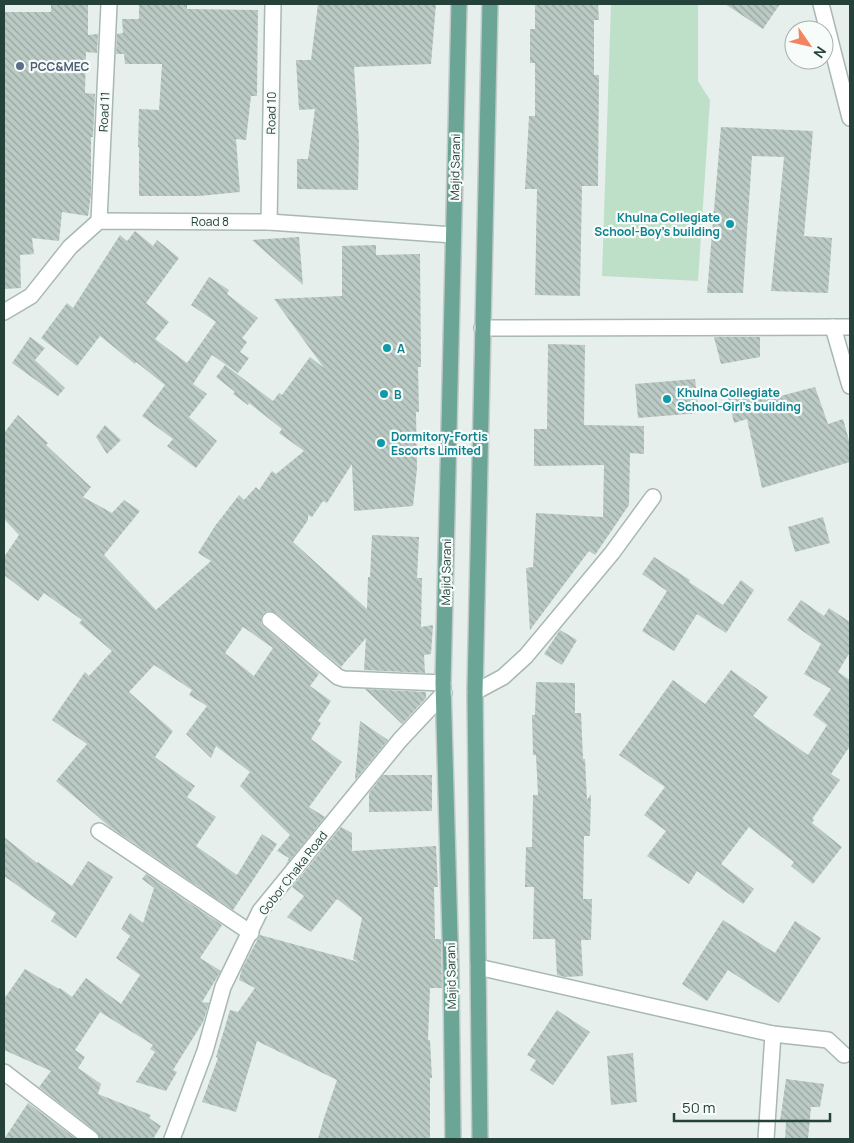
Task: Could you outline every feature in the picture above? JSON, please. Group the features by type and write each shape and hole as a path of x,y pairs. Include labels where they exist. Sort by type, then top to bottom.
{"main road":[{"name":"Majid Sarani","path":"453,1139 444,688 459,4"},
{"path":"480,1139 475,692 490,4"}],"street":[{"name":"Road 11","path":"99,221 109,4"},
{"name":"Road 10","path":"269,222 273,4"},
{"path":"821,4 850,118"},
{"name":"Road 8","path":"99,221 269,222 453,235"},
{"path":"4,312 31,296 70,247 99,221"},
{"path":"833,327 850,386"},
{"path":"482,328 850,327"},
{"path":"475,692 503,677 526,656 612,553 653,497"},
{"path":"270,620 338,677 444,688"},
{"name":"Gobor Chaka Road","path":"172,1139 205,1050 223,988 260,912 444,688"},
{"path":"99,831 251,933"},
{"path":"478,967 773,1034 828,1040 844,1055"},
{"path":"766,1139 773,1034"},
{"path":"4,1072 91,1139"}],"green space":[{"path":"611,4 698,4 698,81 710,100 698,281 602,276"}],"building":[{"path":"51,4 88,4 88,35 98,34 97,53 86,52 85,93 95,94 93,137 91,137 91,194 88,216 62,212 59,241 32,238 34,254 20,255 21,288 4,289 4,12 51,12"},
{"path":"139,4 187,4 187,9 258,10 257,96 251,96 246,140 236,139 240,192 199,196 139,196 139,109 159,110 162,64 125,64 124,54 116,54 117,34 123,33 122,19 139,19"},
{"path":"318,4 436,4 431,64 354,67 359,142 358,190 297,189 297,159 308,159 315,109 299,110 296,60 311,60"},
{"path":"535,4 598,4 599,20 594,20 594,75 599,75 598,186 582,186 580,296 535,295 537,189 525,189 529,116 535,116 535,63 530,63 530,29 535,29"},
{"path":"725,4 780,4 763,29"},
{"name":"Khulna Collegiate School-Boy's building","path":"721,127 813,131 804,236 832,238 828,293 771,291 784,157 752,156 743,293 707,293"},
{"path":"135,231 153,246 157,240 179,258 146,303 169,322 155,339 187,363 216,322 191,305 209,277 229,290 227,294 258,318 242,338 247,342 240,352 249,358 238,373 212,355 193,384 207,394 189,417 217,441 196,468 167,446 173,439 142,416 165,385 100,336 77,366 41,338 67,303 73,308 120,235 127,241"},
{"path":"299,237 303,285 252,240"},
{"path":"376,245 376,255 420,254 421,367 418,367 419,412 416,412 417,469 413,506 354,511 352,464 327,503 323,501 312,517 308,515 308,520 293,542 367,609 372,535 419,537 417,578 422,578 421,627 433,625 431,654 424,655 425,673 364,670 366,638 341,667 276,613 267,611 263,614 261,623 264,627 319,674 310,686 331,701 318,721 321,723 311,739 342,762 309,807 325,817 286,865 289,858 277,851 290,835 240,786 250,772 216,746 211,758 186,734 207,706 189,695 192,690 154,665 129,692 173,731 155,757 195,786 187,797 216,817 196,846 237,875 262,834 277,844 233,910 110,827 56,781 87,744 52,720 85,672 89,676 112,651 79,623 82,620 44,593 38,601 4,575 4,557 19,535 4,519 4,433 18,415 48,443 46,445 91,487 83,497 112,513 124,500 140,511 104,555 156,610 211,561 198,553 215,526 239,495 244,500 256,487 259,490 272,471 276,474 304,451 279,433 282,429 249,403 248,405 233,394 235,392 216,377 225,365 273,401 279,393 282,395 310,357 324,368 274,299 342,296 342,246","holes":["243,627 273,648 254,676 225,653"]},
{"path":"30,337 45,348 35,360 65,388 58,396 12,363"},
{"path":"714,337 760,337 760,357 721,364"},
{"path":"548,344 585,345 584,425 644,426 644,454 630,453 629,505 595,555 589,551 530,630 526,568 533,567 536,513 603,517 604,465 534,466 534,429 547,429"},
{"name":"Khulna Collegiate School-Girl's building","path":"695,379 699,413 638,418 635,384"},
{"path":"815,387 828,424 843,419 850,444 850,462 762,488 747,419 734,423 728,397 764,388 765,400"},
{"path":"105,425 121,440 107,454 96,437"},
{"path":"823,517 830,543 795,552 788,527"},
{"path":"654,557 690,580 689,582 723,605 741,580 754,590 726,633 697,614 674,651 642,631 667,591 642,574"},
{"path":"801,600 824,616 829,608 850,622 850,652 838,672 850,680 850,746 831,774 840,780 812,819 814,820 812,823 842,847 813,884 791,866 794,862 749,827 721,864 754,889 743,904 697,871 689,884 647,856 666,831 644,815 665,787 619,755 673,680 705,704 731,670 768,697 753,716 808,755 827,725 813,715 831,689 804,674 821,644 787,620"},
{"path":"560,630 577,640 562,665 544,654"},
{"path":"536,682 575,683 575,713 581,713 587,800 591,794 590,836 584,836 583,899 592,899 591,940 581,940 583,976 565,977 557,975 555,939 533,939 534,887 525,887 526,847 532,847 533,795 538,795 536,755 533,755 532,715 535,715"},
{"path":"365,689 426,692 426,698 402,724"},
{"path":"360,721 388,740 355,780"},
{"path":"383,775 432,775 432,811 369,812 369,793"},
{"path":"341,827 352,833 352,851 436,846 438,887 434,887 435,939 441,939 442,988 430,988 428,1040 430,1040 432,1078 430,1078 430,1139 318,1139 337,1080 257,1041 236,1112 202,1102 218,1058 216,1057 230,1010 238,1012 255,988 239,980 242,969 260,935 359,962 353,959 362,918 337,899 311,932 287,917 304,896 292,887"},
{"path":"4,837 37,863 72,886 88,861 113,877 76,938 51,921 56,913 4,876"},
{"path":"146,874 222,925 200,958 221,971 202,1002 209,1003 203,1022 173,1070 177,1072 166,1091 136,1082 155,1052 150,1049 153,1045 100,1012 75,1050 85,1057 78,1068 101,1084 98,1094 151,1115 149,1118 161,1126 153,1139 100,1139 97,1132 39,1087 51,1071 4,1050 4,999 25,969 60,988 72,997 86,978 121,1004 140,975 116,958 130,936 121,929 130,913 143,923 154,888 142,879"},
{"path":"723,920 775,953 795,921 821,938 779,1003 728,970 707,1001 682,984"},
{"path":"557,1010 590,1032 553,1085 530,1070 536,1060 527,1055"},
{"path":"633,1053 637,1102 611,1105 607,1056"},
{"path":"786,1079 824,1084 820,1107 811,1107 808,1139 785,1139 786,1122 780,1121"},
{"path":"28,1103 76,1139 4,1139"}],"place":[{"name":"PCC&MEC","path":"20,66"},
{"name":"Khulna Collegiate School-Boy's building","path":"730,224"},
{"name":"A","path":"387,348"},
{"name":"B","path":"384,394"},
{"name":"Khulna Collegiate School-Girl's building","path":"667,399"},
{"name":"Dormitory-Fortis Escorts Limited","path":"381,443"}]}
